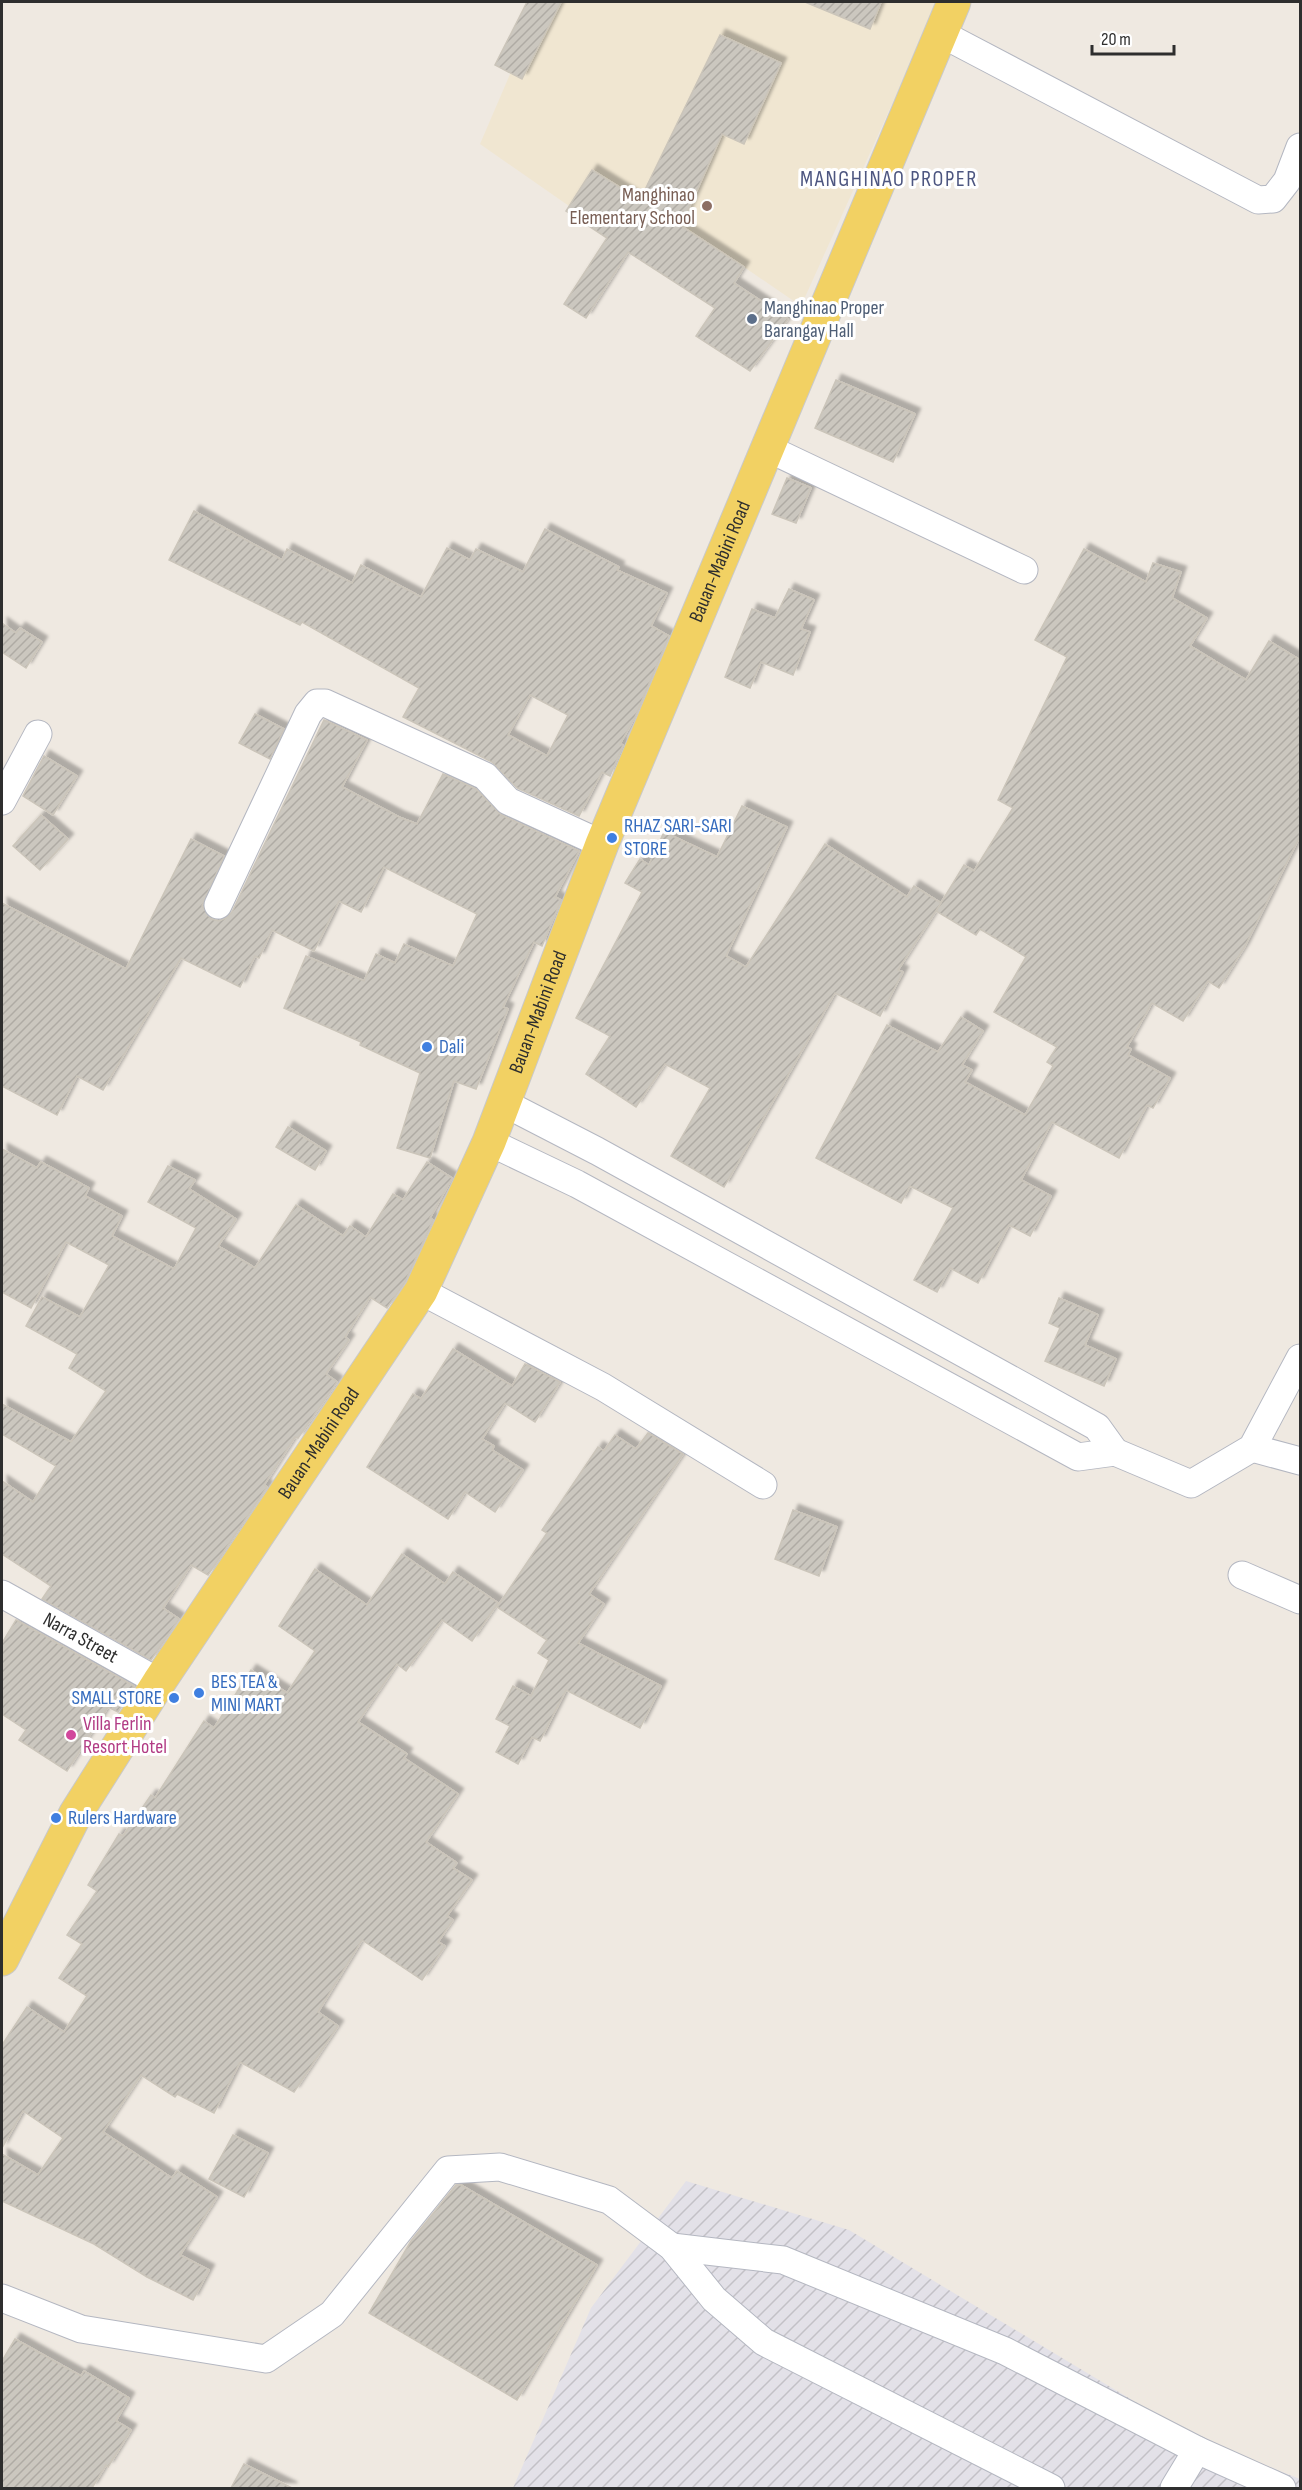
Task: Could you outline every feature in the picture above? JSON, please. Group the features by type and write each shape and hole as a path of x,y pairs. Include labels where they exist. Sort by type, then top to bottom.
{"main road":[{"name":"Bauan-Mabini Road","path":"2,1959 76,1814 159,1682 421,1291 489,1142 603,844 954,2"}],"street":[{"path":"940,33 1258,200 1273,199 1287,182 1300,147"},
{"path":"767,448 1024,570"},
{"path":"218,905 308,714 317,703 325,703 485,776 508,801 603,844"},
{"path":"2,801 38,734"},
{"path":"504,1103 597,1151 1097,1427 1115,1452"},
{"path":"489,1142 577,1184 1078,1457 1115,1452 1191,1484 1252,1448 1300,1358"},
{"path":"421,1291 603,1387 763,1485"},
{"path":"1252,1448 1300,1461"},
{"path":"1242,1575 1300,1600"},
{"name":"Narra Street","path":"2,1594 159,1682"},
{"path":"2,2298 81,2329 266,2358 332,2314 448,2170 500,2167 609,2200 672,2247 714,2299 764,2342 1051,2488"},
{"path":"672,2247 783,2260 1005,2351 1197,2450 1281,2488"},
{"path":"1174,2488 1197,2450"}],"shaded area":[{"name":"Manghinao Elementary School","path":"541,2 938,2 801,306 744,267 717,309 480,144"},
{"path":"686,2181 849,2230 1197,2439 1300,2479 1300,2488 513,2488 591,2308"}],"building":[{"path":"527,2 561,2 522,79 495,65"},
{"path":"805,2 881,2 870,29"},
{"path":"720,35 781,63 744,144 722,134 681,226 744,267 734,283 788,319 750,371 696,336 715,308 628,252 586,318 564,304 607,238 566,211 592,170 640,200"},
{"path":"836,380 915,414 893,462 815,428"},
{"path":"787,478 811,488 796,523 772,514"},
{"path":"194,511 282,560 287,549 352,583 361,565 421,597 447,548 470,560 476,549 523,572 545,529 619,567 617,570 667,593 651,626 669,636 635,717 620,744 623,745 610,776 602,772 579,816 517,788 492,762 403,717 419,688 302,622 300,625 169,560","holes":["530,695 568,715 547,756 508,735"]},
{"path":"1084,549 1146,582 1153,563 1181,572 1172,598 1207,618 1190,646 1246,680 1269,641 1300,660 1300,836 1244,948 1219,988 1208,981 1183,1021 1152,1003 1127,1047 1131,1049 1128,1055 1170,1078 1153,1108 1147,1105 1119,1158 1052,1122 1021,1180 1051,1196 1030,1236 1009,1225 978,1283 950,1268 937,1292 914,1280 953,1208 910,1186 901,1203 816,1158 887,1025 938,1052 961,1017 983,1031 962,1065 972,1070 965,1082 1025,1115 1053,1066 1047,1062 1057,1047 994,1012 1026,957 980,929 976,935 936,911 964,865 974,871 1013,808 998,800 1067,657 1035,640"},
{"path":"789,589 814,600 801,629 810,632 793,675 761,662 750,688 725,677 752,609 775,618"},
{"path":"2,623 16,633 20,628 42,642 26,668 2,652"},
{"path":"255,714 284,729 270,759 239,743"},
{"path":"324,720 367,740 342,787 399,817 417,824 443,774 476,789 501,815 579,851 555,897 561,900 542,946 534,942 503,1007 508,1009 476,1089 454,1081 430,1158 397,1148 420,1073 360,1045 361,1042 284,1008 306,956 364,981 376,954 395,963 404,944 453,966 477,914 384,867 361,912 339,901 314,951 272,930 259,958 255,956 240,987 181,958 103,1090 77,1076 57,1115 2,1086 2,903 126,969 191,839 224,856 202,906 211,919 219,921 226,918 232,912"},
{"path":"44,756 77,776 53,815 23,796"},
{"path":"742,806 787,827 726,956 746,967 825,844 907,897 914,886 941,903 898,970 903,972 880,1016 835,993 724,1187 671,1156 710,1088 665,1064 636,1107 586,1074 610,1036 576,1018 642,892 625,883 640,859 649,865 664,832 717,857"},
{"path":"41,815 68,839 40,870 13,846"},
{"path":"288,1127 326,1151 315,1170 276,1147"},
{"path":"2,1149 37,1168 41,1162 89,1188 85,1196 122,1216 112,1236 174,1269 196,1228 148,1202 168,1166 195,1180 189,1189 236,1219 218,1246 255,1268 296,1205 343,1236 350,1226 366,1237 393,1194 403,1200 427,1162 452,1178 430,1218 433,1220 405,1282 387,1308 370,1297 345,1337 349,1340 326,1374 337,1382 298,1438 295,1437 264,1485 267,1487 208,1575 191,1565 163,1608 179,1619 151,1660 42,1599 51,1586 2,1554 2,1481 33,1502 56,1466 2,1434 2,1404 71,1442 106,1391 69,1368 77,1354 26,1326 42,1297 80,1317 109,1265 66,1242 31,1308 2,1292"},
{"path":"1059,1298 1098,1315 1085,1345 1116,1359 1104,1386 1045,1361 1060,1328 1049,1323"},
{"path":"453,1349 512,1386 525,1364 560,1382 535,1422 505,1403 482,1439 494,1446 492,1450 523,1470 495,1512 465,1492 448,1519 367,1467 413,1394 421,1399"},
{"path":"648,1433 683,1454 589,1594 604,1604 578,1643 661,1686 640,1728 566,1690 540,1741 532,1737 518,1764 496,1752 510,1726 496,1719 513,1686 531,1696 549,1660 538,1653 547,1640 497,1607 547,1533 542,1530 598,1447 604,1451 615,1435 636,1449"},
{"path":"793,1510 837,1527 819,1576 775,1559"},
{"path":"402,1554 445,1584 453,1572 498,1603 472,1641 442,1620 406,1671 397,1664 358,1722 407,1754 404,1758 458,1794 426,1842 457,1863 453,1868 472,1880 447,1916 453,1920 438,1942 445,1946 422,1980 362,1940 318,2012 338,2026 294,2092 240,2062 214,2113 177,2094 175,2097 141,2075 103,2132 172,2178 177,2171 217,2197 180,2255 209,2270 193,2300 147,2277 94,2244 2,2201 2,2154 38,2175 63,2138 23,2111 2,2148 2,2045 27,2007 64,2032 87,1996 59,1978 82,1944 67,1935 97,1891 88,1885 119,1834 123,1836 151,1795 155,1798 204,1721 214,1728 251,1670 287,1693 315,1651 279,1626 315,1569 367,1605"},
{"path":"16,1620 134,1686 118,1712 108,1707 67,1771 19,1740 26,1730 2,1714 2,1643"},
{"path":"233,2135 268,2153 244,2197 209,2179"},
{"path":"456,2185 461,2185 597,2265 517,2400 369,2313 411,2241"},
{"path":"15,2339 81,2376 84,2371 129,2398 116,2421 131,2430 92,2488 2,2488 2,2361"},
{"path":"244,2464 292,2488 231,2488"}],"place":[{"name":"Manghinao Elementary School","path":"707,206"},
{"name":"Manghinao Proper Barangay Hall","path":"752,319"},
{"name":"RHAZ SARI-SARI STORE","path":"612,838"},
{"name":"Dali","path":"427,1047"},
{"name":"BES TEA & MINI MART","path":"199,1693"},
{"name":"SMALL STORE","path":"174,1698"},
{"name":"Villa Ferlin Resort Hotel","path":"71,1735"},
{"name":"Rulers Hardware","path":"56,1818"}],"district":[{"name":"MANGHINAO PROPER","path":"889,179"}]}
